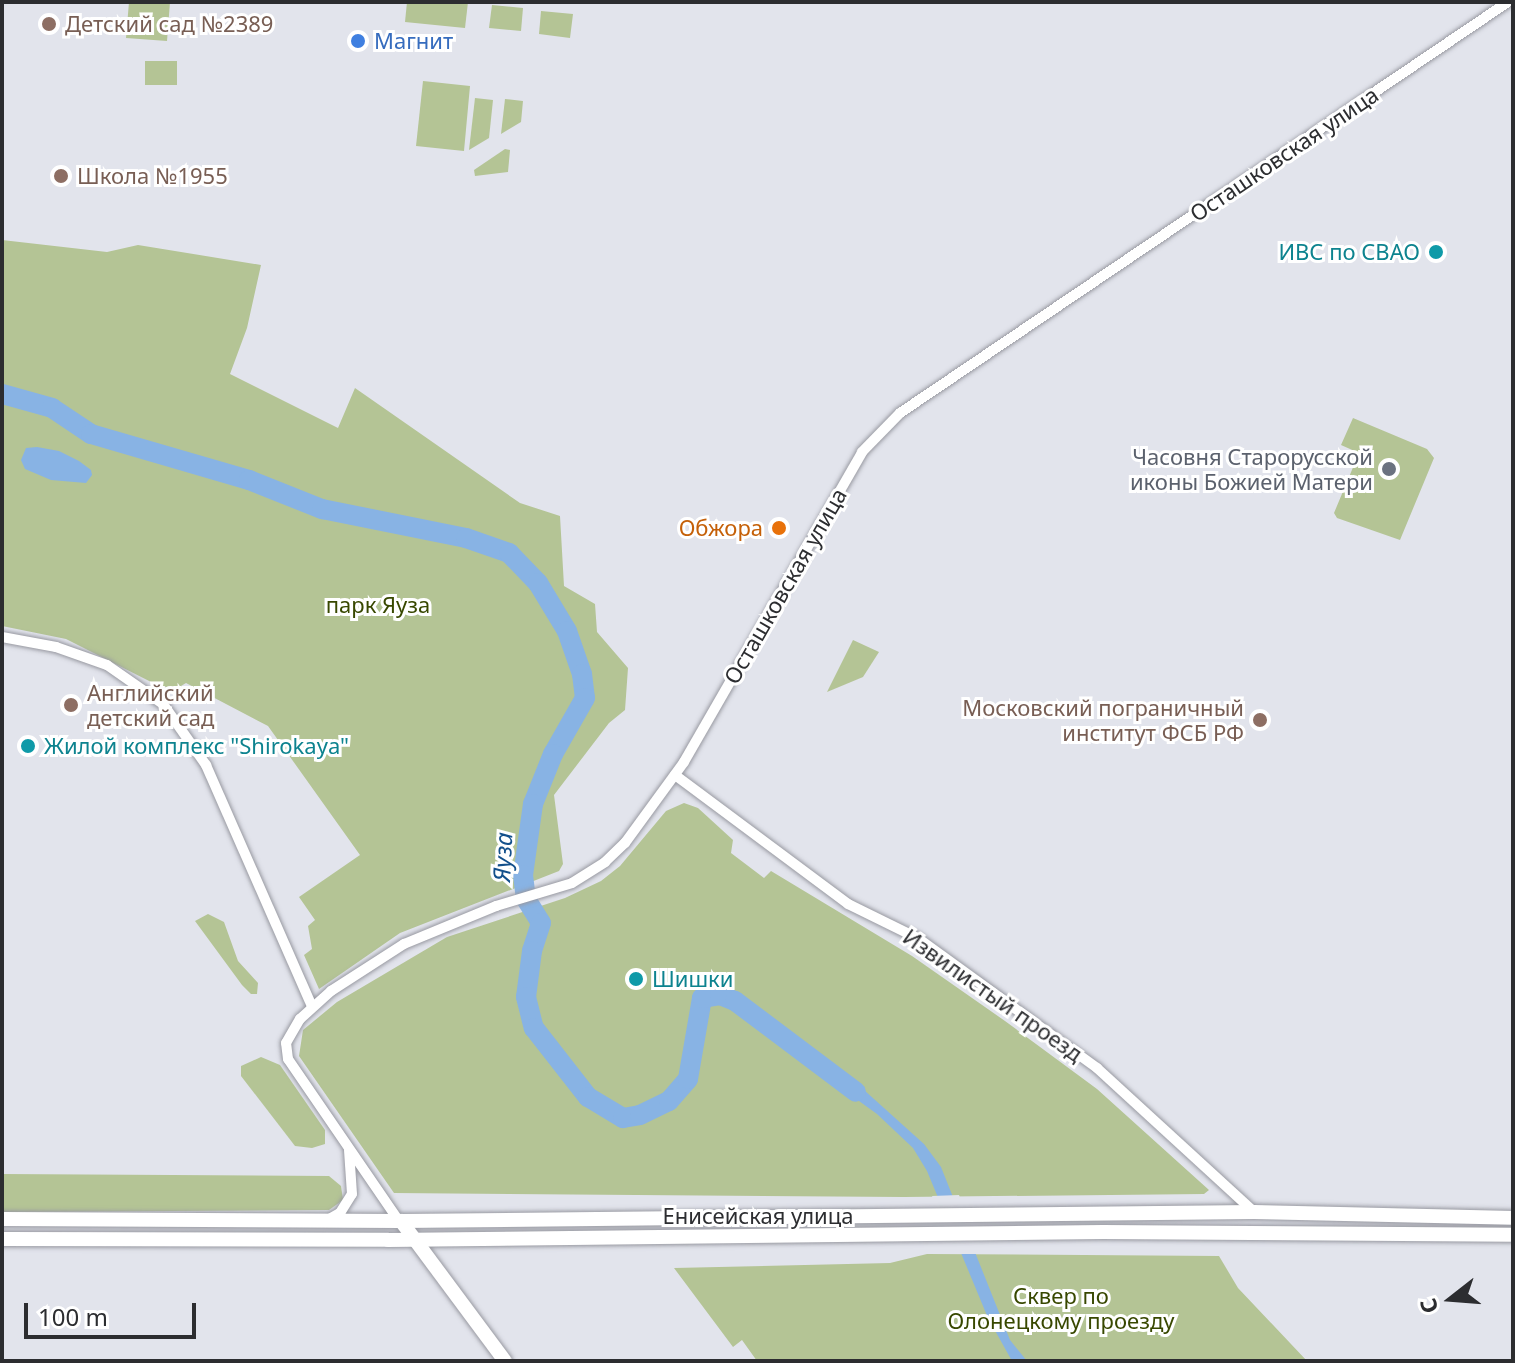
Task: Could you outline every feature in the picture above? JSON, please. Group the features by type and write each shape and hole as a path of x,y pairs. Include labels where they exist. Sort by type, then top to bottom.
{"main road":[{"name":"Енисейская улица","path":"2,1219 401,1221 1254,1212 1513,1218"},
{"path":"252,1219 259,1221 263,1230 252,1239"},
{"name":"Осташковская улица","path":"401,1221 505,1361"},
{"name":"Енисейская улица","path":"2,1239 388,1240 919,1234 1513,1235"}],"street":[{"name":"Осташковская улица","path":"401,1221 288,1059 290,1032 312,1007 404,944 496,906 560,887 605,862 625,843 675,775 862,452 900,413 1508,2"},
{"path":"2,637 56,647 107,665 163,704 206,765 312,1007"},
{"name":"Извилистый проезд","path":"675,775 848,904 919,939 1097,1068 1254,1212"},
{"path":"329,1219 340,1213 352,1194 349,1148"},
{"path":"388,1240 402,1228 401,1221"}],"green space":[{"path":"129,2 170,2 167,41 126,38"},
{"path":"407,2 468,2 465,28 405,22"},
{"path":"492,5 523,8 521,31 489,28"},
{"path":"541,11 573,14 570,38 539,34"},
{"path":"145,61 177,61 177,85 145,85"},
{"path":"423,81 470,86 464,151 416,146"},
{"path":"475,98 493,100 489,138 469,150"},
{"path":"505,99 523,101 521,122 501,134"},
{"path":"505,149 510,150 508,172 475,176 474,170"},
{"name":"парк Яуза","path":"2,240 107,252 138,245 261,265 247,328 230,374 338,428 355,388 520,503 560,516 564,586 595,604 597,632 628,668 625,710 609,723 554,795 563,864 559,871 400,933 319,989 304,955 312,949 308,926 315,920 299,897 360,855 268,726 186,683 176,689 157,685 66,639 2,626"},
{"path":"1353,418 1427,449 1434,458 1400,540 1337,518 1334,513 1359,453 1341,445"},
{"path":"853,640 879,652 863,677 827,692"},
{"path":"684,803 698,808 733,840 731,853 764,878 771,871 912,956 1005,1021 1097,1089 1209,1190 1204,1194 904,1197 394,1193 299,1056 303,1030 337,1002 447,937 565,898 601,881 620,866 666,811"},
{"path":"208,914 224,922 238,961 258,983 257,994 251,994 242,985 195,921"},
{"path":"261,1057 280,1065 325,1130 325,1144 312,1148 295,1146 241,1076 241,1066"},
{"path":"2,1174 329,1176 341,1186 343,1200 329,1210 2,1212"},
{"name":"Сквер по Олонецкому проезду","path":"927,1254 1219,1256 1238,1288 1307,1361 757,1361 742,1340 733,1347 674,1268 890,1263"}],"water":[{"path":"26,448 59,451 79,461 91,470 92,475 86,483 51,480 25,469 21,460"},
{"path":"844,1072 924,1144 941,1167 1010,1340 1027,1361 1012,1361 988,1318 927,1171 913,1148 877,1114 834,1083"}],"pier":[{"path":"959,1195 981,1254 956,1254 932,1196"}],"waterway":[{"name":"Яуза","path":"2,394 52,408 91,434 249,480 322,509 466,538 509,553 538,583 567,631 582,674 585,698 553,754 533,804 523,875 526,899 541,923 532,951 526,997 534,1028 588,1097 623,1118 640,1115 669,1101 688,1079 702,998 720,995 735,1001 856,1092"}],"place":[{"name":"Детский сад №2389","path":"49,24"},
{"name":"Магнит","path":"358,41"},
{"name":"Школа №1955","path":"61,176"},
{"name":"ИВС по СВАО","path":"1436,252"},
{"name":"Часовня Старорусской иконы Божией Матери","path":"1389,469"},
{"name":"Обжора","path":"779,528"},
{"name":"Английский детский сад","path":"71,705"},
{"name":"Московский пограничный институт ФСБ РФ","path":"1260,720"},
{"name":"Жилой комплекс \"Shirokaya\"","path":"28,746"},
{"name":"Шишки","path":"636,979"}]}
